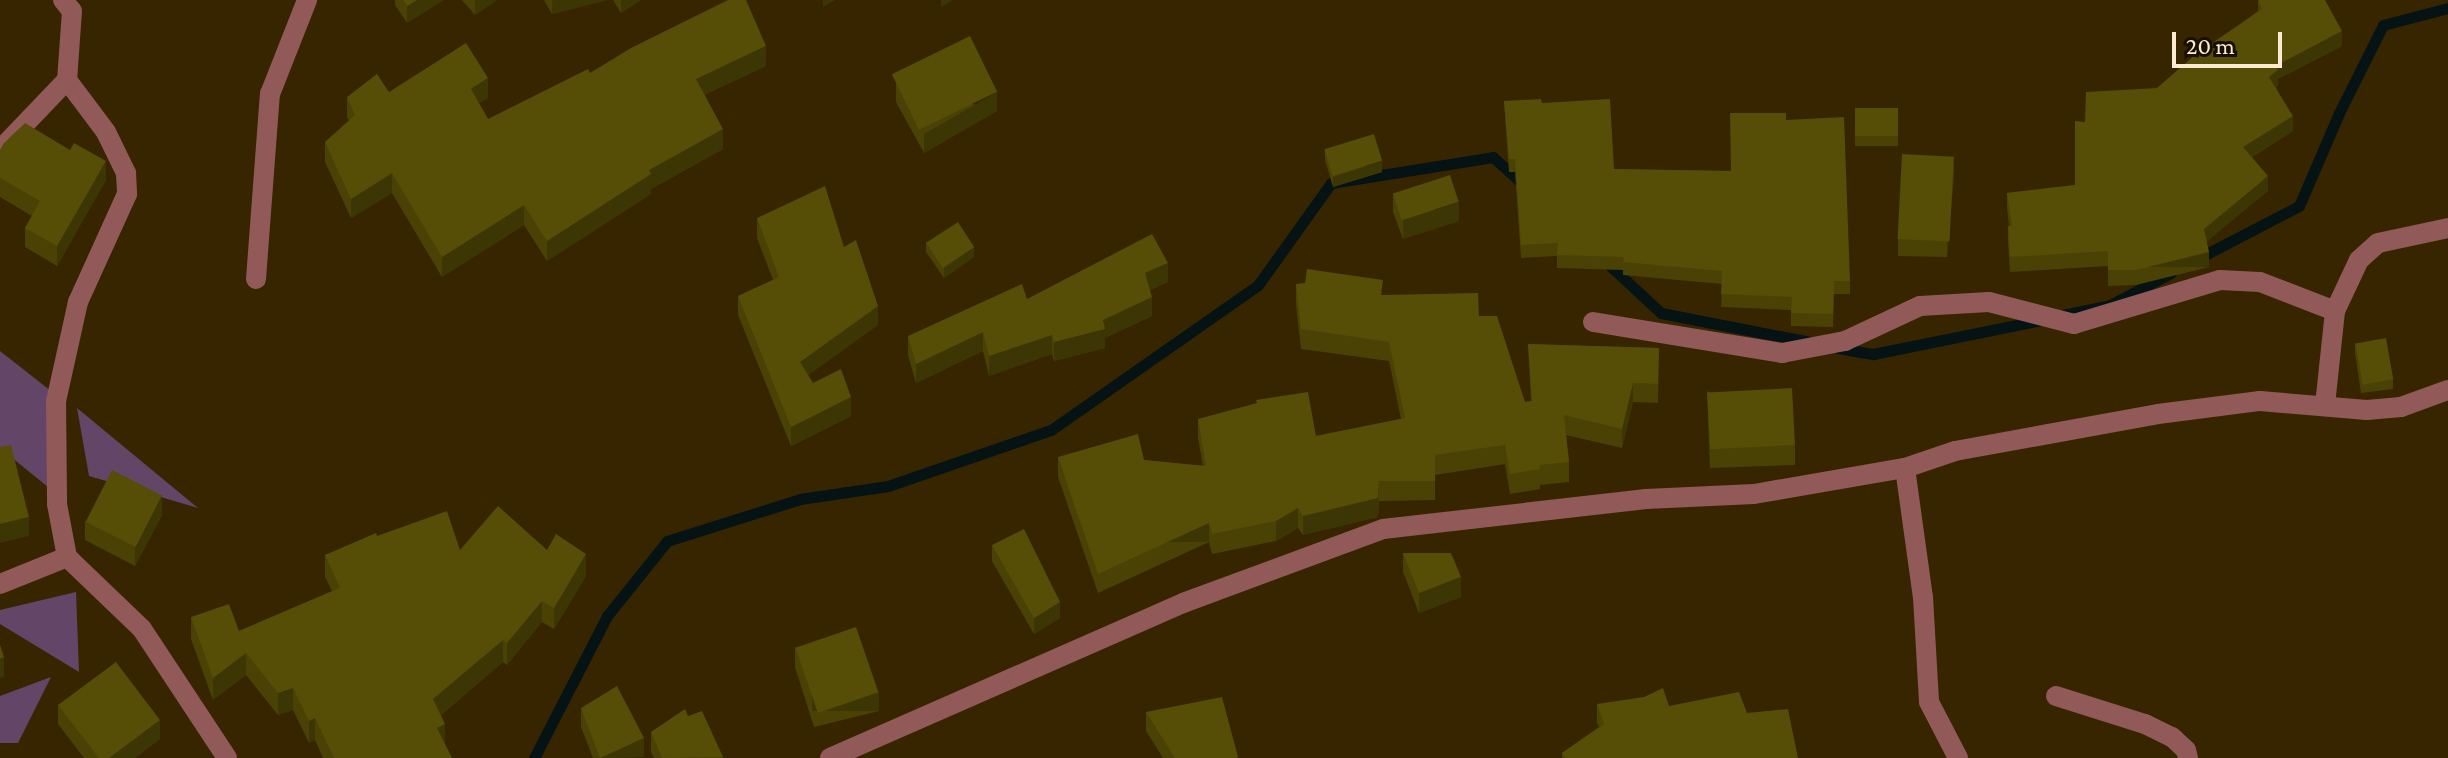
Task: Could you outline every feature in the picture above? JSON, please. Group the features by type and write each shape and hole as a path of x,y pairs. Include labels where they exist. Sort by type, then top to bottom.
{"street":[{"path":"0,150 67,80 72,11 63,0"},
{"path":"256,279 270,94 307,0"},
{"path":"67,80 106,132 126,173 127,194 78,302 56,401 57,504 67,557 142,629 227,758"},
{"path":"2325,405 2335,311 2359,260 2378,243 2448,228"},
{"path":"1593,322 1782,353 1845,341 1920,306 1989,302 2074,324 2220,280 2260,282 2335,311"},
{"path":"830,758 1183,603 1383,529 1646,499 1754,494 1905,468 1955,451 2158,414 2260,401 2367,410 2401,407 2448,390"},
{"path":"1905,468 1923,597 1929,702 1958,758"},
{"path":"0,584 67,557"},
{"path":"2056,696 2145,724 2172,737 2186,750 2188,758"}],"shaded area":[{"path":"0,351 51,391 59,496 0,448"},
{"path":"77,408 198,508 89,476"},
{"path":"76,592 79,672 0,624 0,610"},
{"path":"51,677 18,743 0,743 0,696"}],"building":[{"path":"403,0 417,0 407,6"},
{"path":"728,0 746,0 766,46 696,79 723,129 649,170 651,174 547,241 524,205 442,257 392,173 351,199 325,142 355,115 347,97 377,74 389,92 466,43 488,78 471,89 488,119 588,69 590,73 631,48"},
{"path":"2259,0 2325,0 2342,31 2275,66 2278,70 2269,77 2293,116 2243,147 2268,176 2204,229 2209,252 2136,270 2108,270 2108,251 2010,257 2008,226 2012,226 2007,193 2075,185 2075,121 2085,122 2086,92 2157,88 2196,54 2262,9"},
{"path":"970,36 997,92 919,130 892,74"},
{"path":"1541,99 1542,103 1610,99 1614,169 1731,171 1730,113 1786,113 1786,120 1844,117 1850,281 1834,281 1833,314 1791,313 1792,297 1721,294 1722,271 1623,262 1624,257 1557,255 1558,243 1521,245 1515,159 1509,159 1504,101"},
{"path":"1855,108 1898,108 1898,136 1855,136"},
{"path":"25,123 70,150 74,143 106,161 57,246 25,228 40,201 0,178 0,150"},
{"path":"1374,134 1382,161 1332,176 1324,149"},
{"path":"1902,154 1954,157 1949,242 1898,239"},
{"path":"1450,175 1459,202 1402,220 1393,194"},
{"path":"825,186 844,247 856,240 878,306 800,362 813,383 841,369 851,397 791,427 738,296 779,277 757,218"},
{"path":"958,222 974,247 942,268 926,243"},
{"path":"1152,234 1168,263 1145,273 1152,297 1103,320 1105,329 1054,342 1052,335 989,356 983,332 916,364 908,336 1022,284 1027,299"},
{"path":"1307,269 1383,280 1381,295 1478,293 1479,316 1497,316 1525,402 1532,401 1528,344 1659,348 1658,384 1633,383 1622,429 1564,415 1569,462 1539,465 1540,469 1510,474 1505,445 1435,455 1435,481 1379,481 1378,498 1303,516 1298,508 1276,521 1212,534 1209,523 1098,574 1058,457 1138,434 1144,460 1206,466 1198,419 1257,403 1256,400 1308,392 1316,436 1405,418 1389,342 1301,329 1296,284 1305,283"},
{"path":"2386,338 2393,379 2363,385 2355,343"},
{"path":"1792,388 1795,445 1710,449 1707,392"},
{"path":"11,445 29,517 0,524 0,447"},
{"path":"112,470 162,495 136,547 86,522"},
{"path":"498,506 547,550 556,534 586,554 554,608 542,601 507,643 503,640 433,699 445,724 437,728 452,758 334,758 315,718 309,721 293,688 278,693 246,653 213,678 191,617 229,604 239,631 340,588 325,555 376,533 377,536 447,511 460,550"},
{"path":"1024,529 1060,602 1034,618 992,545"},
{"path":"1403,553 1451,553 1461,577 1419,593"},
{"path":"856,627 878,692 818,713 795,648"},
{"path":"116,662 160,720 109,758 99,758 58,705"},
{"path":"617,686 644,738 600,758 581,708"},
{"path":"1663,688 1669,706 1739,692 1747,713 1788,709 1798,758 1565,758 1562,753 1604,724 1597,704 1644,697"},
{"path":"1222,697 1238,757 1235,758 1175,758 1146,712"},
{"path":"685,709 688,716 702,711 723,757 662,758 651,732"}],"waterway":[{"path":"2197,259 2299,206 2339,113 2383,25 2448,8"},
{"path":"534,758 607,616 667,541 800,499 888,486 1051,430 1258,285 1331,183 1493,157 1526,187"},
{"path":"1606,262 1661,313 1810,342"},
{"path":"2058,316 2110,305 2171,273"},
{"path":"1838,348 1873,354 2041,320"}]}
